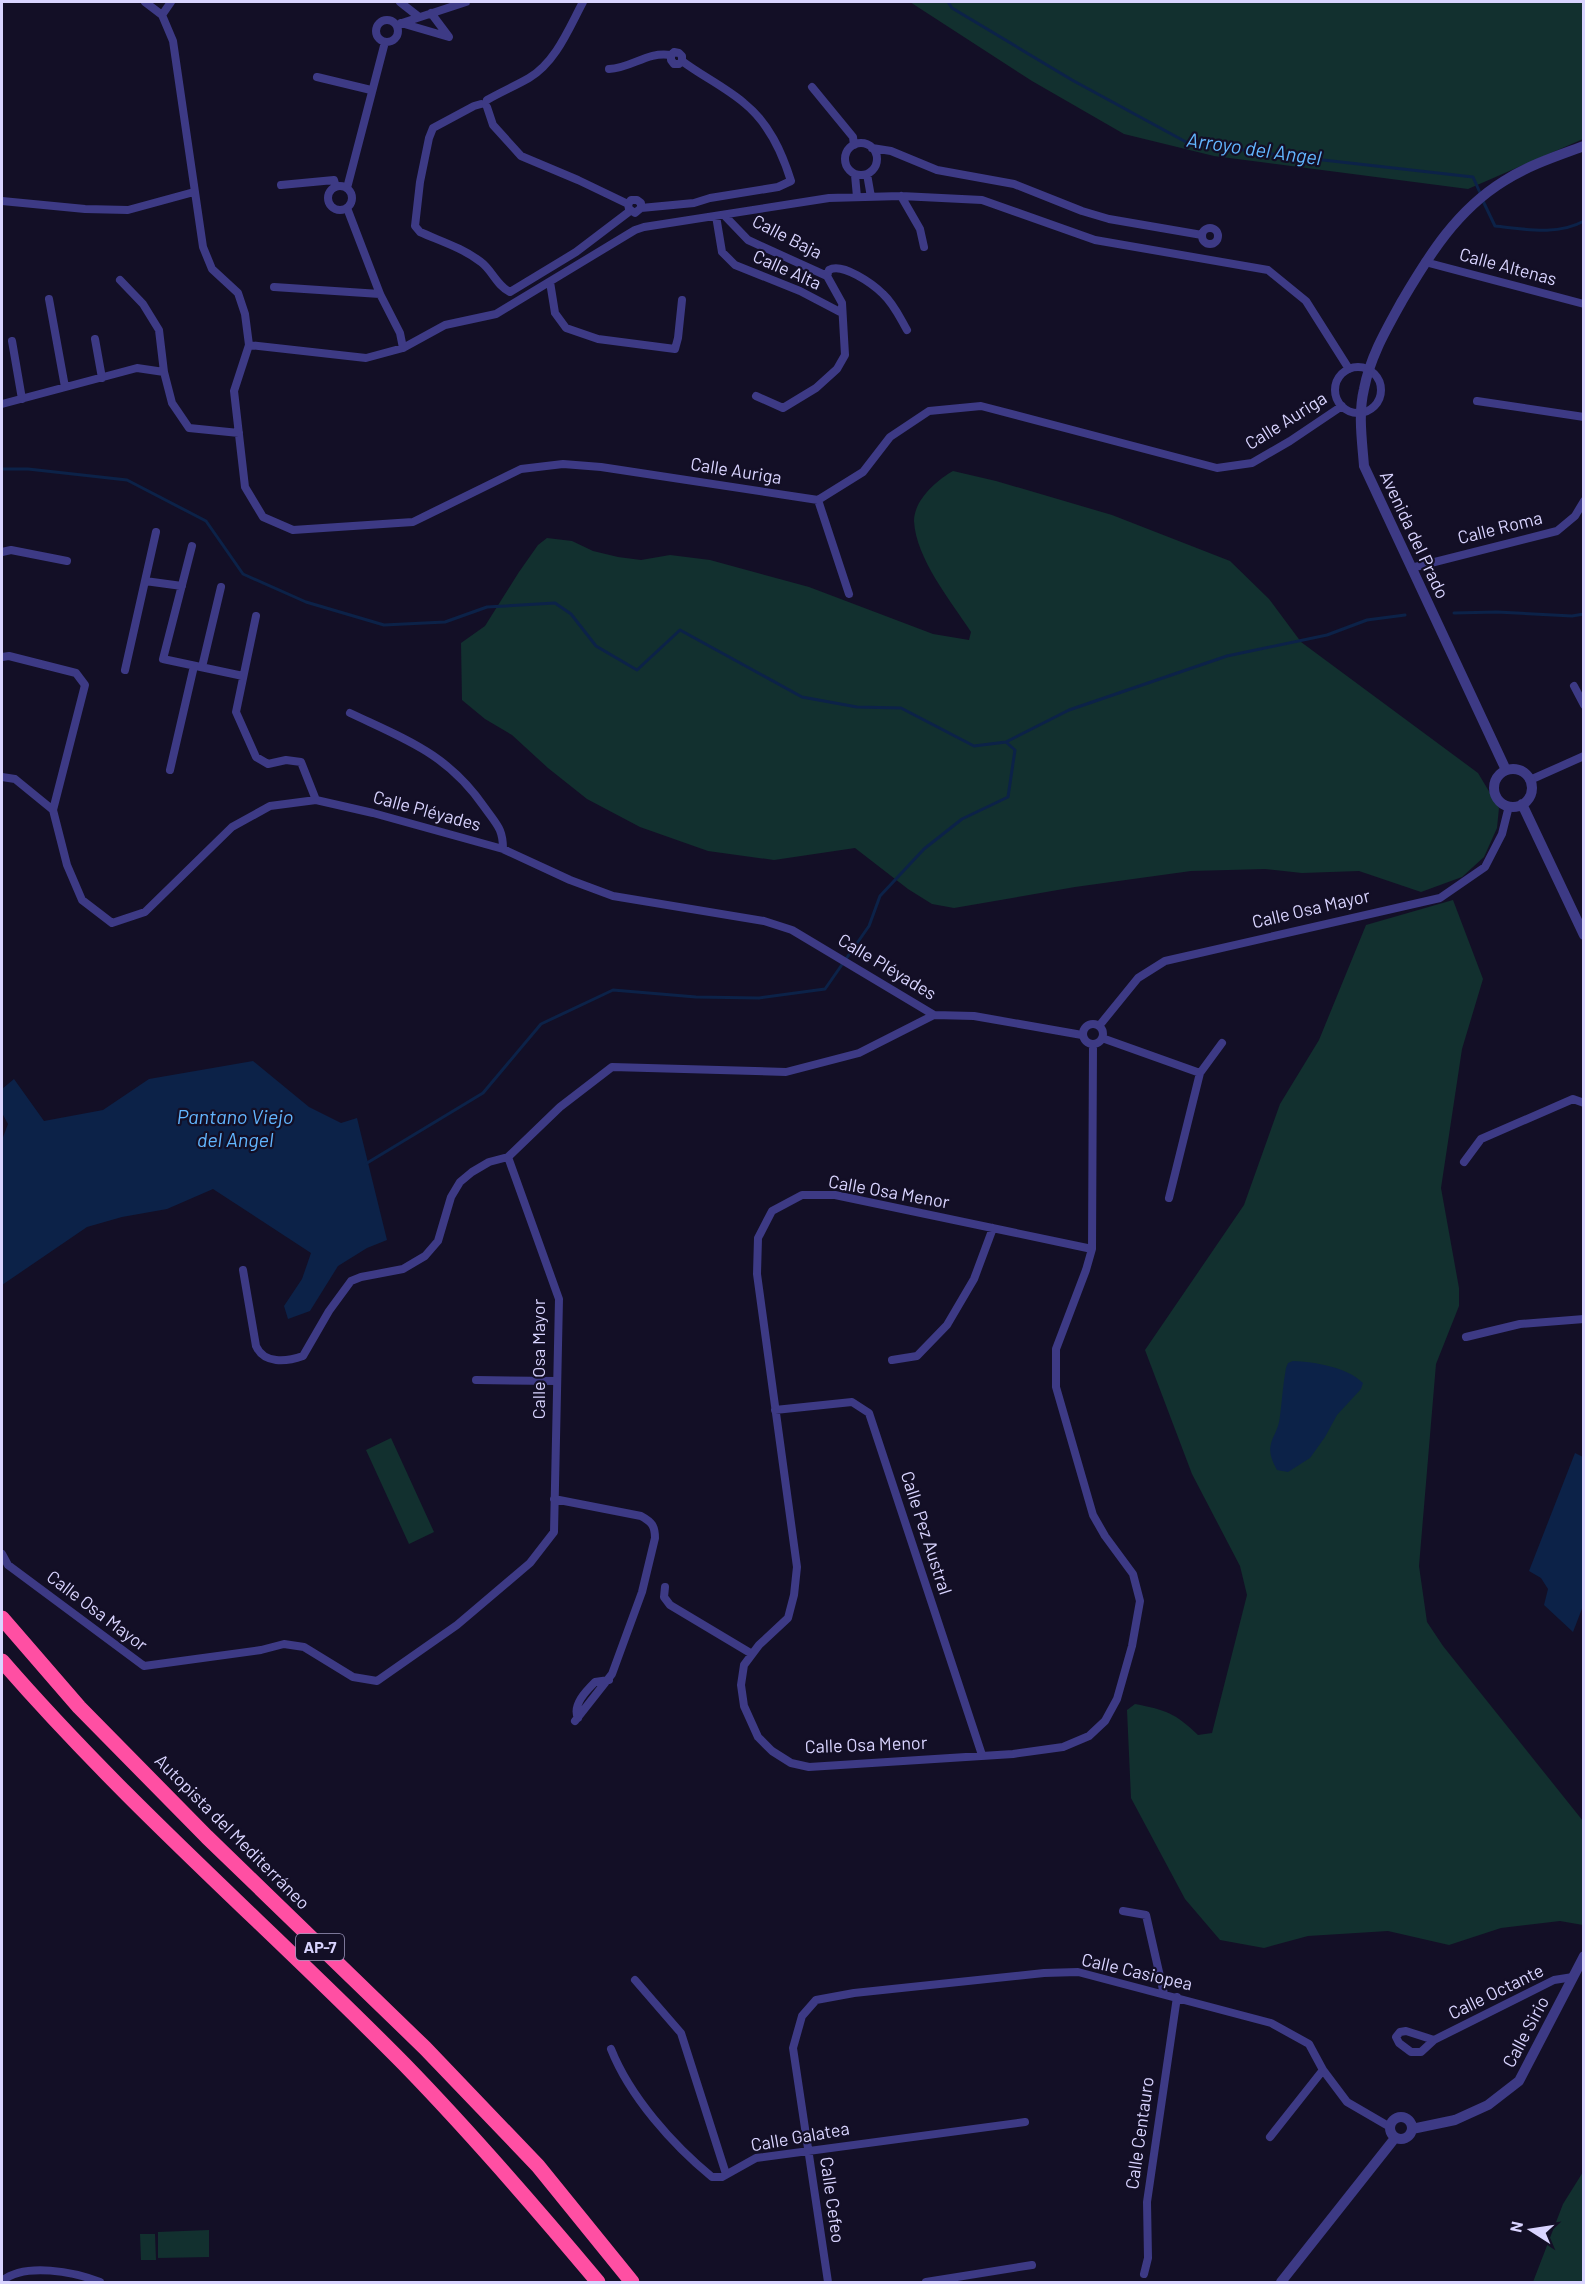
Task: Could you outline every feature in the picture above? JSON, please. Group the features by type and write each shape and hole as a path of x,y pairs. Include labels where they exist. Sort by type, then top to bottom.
{"highway":[{"name":"Autopista del Mediterráneo","path":"2,1618 79,1707 207,1837 425,2048 538,2166 632,2283"},
{"name":"AP-7","path":"2,1661 51,1718 142,1811 405,2065 514,2183 598,2283"}],"street":[{"path":"144,2 162,15 173,41 203,247 212,269 237,293 245,314 249,345 366,358 403,348 445,325 496,314 640,228 828,198 901,196 982,200 1095,240 1268,270 1306,301 1349,369"},
{"path":"162,15 171,2"},
{"path":"400,2 419,17"},
{"path":"398,24 466,2"},
{"path":"583,2 570,30 540,69 485,104 474,106 433,128 429,138 416,213 415,226 420,232 478,260 505,290 510,292 576,252 634,209 694,202 778,187 791,181 781,151 763,123 745,104 682,61 679,52 671,56 660,53 643,57 631,65 609,69"},
{"path":"398,24 397,35 392,40 385,42 378,38 377,26 386,20 449,37 431,13"},
{"path":"347,188 336,187 331,191 328,197 334,208 340,210 347,208 352,198 347,188 385,42"},
{"path":"317,77 371,90"},
{"path":"812,87 853,137 854,145"},
{"path":"485,104 493,125 521,156 578,180 634,209 640,228"},
{"path":"872,148 876,153 876,165 867,174 855,175 844,160 854,145 860,143 872,148 891,151 937,170 1014,184 1082,212 1109,219 1203,235"},
{"name":"Avenida del Prado","path":"1506,770 1364,466 1360,413 1368,369 1379,342 1442,237 1465,212 1504,180 1534,165 1584,146"},
{"path":"867,174 871,197"},
{"path":"855,175 857,197"},
{"path":"281,185 334,180 336,187"},
{"path":"2,201 85,209 128,210 194,192"},
{"path":"901,196 920,229 924,248"},
{"path":"347,208 380,294 400,333 403,348"},
{"name":"Calle Baja","path":"720,215 748,240 827,276 842,303 845,355 837,369 816,388 783,408 756,396"},
{"name":"Calle Alta","path":"720,215 722,252 735,265 800,291 842,313"},
{"name":"Calle Altenas","path":"1425,262 1584,304"},
{"path":"827,276 829,270 841,267 860,277 883,294 893,306 906,330"},
{"path":"120,280 143,304 159,330 164,372 172,403 189,428 239,433"},
{"path":"550,282 555,313 566,328 598,339 675,349 682,300"},
{"path":"274,287 380,294"},
{"path":"49,299 65,387"},
{"path":"94,339 102,378"},
{"path":"12,341 22,399"},
{"name":"Calle Auriga","path":"249,345 234,391 245,488 262,518 293,530 413,522 521,469 563,464 601,467 818,500 863,472 890,437 929,411 981,406 1217,468 1252,463 1290,441 1341,405"},
{"path":"1355,367 1368,369 1379,379 1381,394 1374,407 1360,413 1347,410 1341,405 1335,393 1338,378 1355,367"},
{"path":"2,404 137,368 164,372"},
{"path":"1478,401 1584,417"},
{"path":"818,500 849,594"},
{"name":"Calle Roma","path":"1411,568 1557,531 1575,516 1584,501"},
{"path":"125,670 156,532"},
{"path":"192,546 163,659 243,676"},
{"path":"2,552 11,550 67,561"},
{"path":"145,581 182,586"},
{"path":"170,770 221,587"},
{"path":"256,616 236,712 256,757 268,764 286,760 301,762 316,800"},
{"path":"2,657 9,656 76,673 85,685 53,810 15,779 2,777"},
{"path":"1574,686 1584,705"},
{"path":"350,713 426,749 458,774 503,835 503,849"},
{"path":"1530,780 1584,756"},
{"path":"1506,770 1520,770 1530,780 1532,789 1529,798 1522,804 1509,806 1496,797 1495,781 1506,770"},
{"name":"Calle Pléyades","path":"53,810 67,865 82,900 112,923 145,912 232,827 270,806 316,800 373,813 503,849 570,880 613,896 764,921 792,930 934,1015"},
{"path":"1522,804 1584,935"},
{"name":"Calle Osa Mayor","path":"1099,1026 1138,978 1164,961 1440,898 1485,867 1502,834 1509,806"},
{"path":"243,1270 259,1353 269,1359 279,1360 303,1356 329,1311 351,1281 403,1269 425,1256 438,1241 451,1197 460,1182 489,1162 508,1157 560,1107 612,1066 786,1072 859,1053 934,1015 974,1016 1082,1035"},
{"path":"1082,1035 1090,1024 1099,1026 1103,1034 1102,1038"},
{"path":"1082,1035 1086,1042 1093,1044 1102,1038"},
{"path":"1102,1038 1200,1073"},
{"path":"1169,1198 1200,1073 1222,1043"},
{"name":"Calle Osa Menor","path":"1092,1249 835,1195 802,1195 772,1211 758,1238 757,1274 797,1567 794,1595 788,1618 744,1665 741,1685 744,1706 758,1737 772,1751 791,1763 809,1767 1013,1754 1063,1747 1089,1736 1105,1721 1117,1699 1132,1646 1140,1601 1133,1574 1105,1536 1093,1515 1056,1387 1056,1349 1092,1249 1093,1044"},
{"path":"1464,1162 1481,1139 1573,1099 1584,1103"},
{"name":"Calle Osa Mayor","path":"2,1554 8,1564 144,1666 261,1650 285,1644 304,1647 352,1677 376,1681 457,1625 530,1563 554,1532 559,1299 508,1157"},
{"path":"892,1360 917,1356 946,1326 974,1279 993,1228"},
{"path":"1466,1337 1520,1324 1584,1319"},
{"path":"476,1380 556,1381"},
{"name":"Calle Pez Austral","path":"776,1410 852,1402 869,1413 982,1755"},
{"path":"554,1499 641,1516 651,1522 655,1530 642,1592 609,1680 577,1720"},
{"path":"665,1587 664,1597 670,1605 752,1654"},
{"path":"1124,1911 1146,1915 1164,1994"},
{"name":"Calle Sirio","path":"1412,2129 1455,2120 1488,2105 1519,2081 1584,1956"},
{"name":"Calle Casiopea","path":"802,2016 816,2000 854,1993 1044,1973 1078,1972 1271,2023 1309,2043 1323,2070 1347,2102 1390,2127"},
{"name":"Calle Octante","path":"1434,2040 1554,1980 1573,1977"},
{"path":"611,2049 620,2073 649,2112 692,2161 712,2177 726,2174 681,2033 635,1980"},
{"name":"Calle Centauro","path":"1144,2274 1148,2258 1147,2202 1177,1997"},
{"name":"Calle Cefeo","path":"802,2016 793,2048 828,2283"},
{"path":"1270,2137 1323,2070"},
{"path":"1402,2117 1410,2121 1412,2129 1404,2139 1395,2138 1390,2127 1394,2119 1402,2117"},
{"name":"Calle Galatea","path":"726,2174 756,2158 1025,2122"},
{"path":"1281,2283 1395,2138"},
{"path":"926,2283 1032,2265"},
{"path":"2,2281 8,2276 21,2272 44,2270 92,2279 100,2283"}],"green space":[{"path":"910,2 1583,2 1583,139 1468,189 1214,156 1124,134 1032,81"},
{"path":"953,471 996,481 1112,515 1230,561 1269,599 1301,642 1478,773 1499,808 1497,828 1484,857 1462,877 1421,892 1359,871 1302,873 1265,869 1191,871 1075,887 954,908 932,904 908,889 855,848 774,860 708,851 640,827 587,799 512,735 485,719 462,700 461,643 485,626 538,545 547,538 572,541 593,551 618,557 641,560 670,555 710,560 809,587 933,634 969,640 971,632 945,593 921,550 914,521 922,498 934,485"},
{"path":"1453,900 1483,979 1462,1049 1441,1188 1459,1288 1459,1306 1436,1364 1419,1566 1427,1622 1443,1646 1583,1821 1583,1925 1560,1921 1501,1928 1449,1945 1388,1931 1308,1936 1264,1948 1220,1940 1185,1899 1131,1798 1127,1710 1135,1704 1155,1708 1176,1717 1198,1735 1212,1733 1247,1595 1240,1566 1192,1474 1145,1350 1244,1205 1280,1104 1319,1040 1366,925"},
{"path":"391,1438 434,1532 409,1544 366,1450"},
{"path":"1583,2172 1583,2282 1533,2282 1563,2204"},
{"path":"209,2230 209,2257 158,2258 158,2232"},
{"path":"140,2234 155,2234 156,2260 141,2260"}],"water":[{"name":"Pantano Viejo del Angel","path":"253,1061 309,1107 341,1123 357,1118 387,1240 367,1248 338,1266 310,1311 288,1319 284,1306 302,1279 311,1253 213,1189 167,1209 122,1217 87,1227 2,1285 2,1140 8,1124 2,1113 2,1089 14,1079 44,1121 103,1110 149,1079"},
{"path":"1293,1361 1340,1369 1363,1383 1361,1389 1337,1415 1310,1458 1288,1472 1277,1470 1272,1461 1270,1447 1279,1424 1286,1368 1288,1363"},
{"path":"1575,1453 1583,1457 1583,1606 1573,1632 1544,1605 1548,1589 1541,1578 1529,1571"}],"waterway":[{"name":"Arroyo del Angel","path":"948,2 952,8 1072,80 1186,142 1473,177 1481,195"},
{"path":"1483,201 1495,226 1552,230 1574,226 1584,221"},
{"path":"2,469 28,469 127,480 206,521 243,574 306,602 384,625 445,622 487,607 555,603 571,614 596,646 637,670 680,630 802,697 857,707 901,708 974,746 1006,742 1069,710 1227,656 1327,635 1367,620 1405,615"},
{"path":"1454,613 1497,612 1572,616 1584,614"},
{"path":"367,1163 483,1093 541,1024 613,990 696,997 759,998 825,989 869,926 880,896 924,849 962,819 1008,797 1015,750 1006,742"}]}
